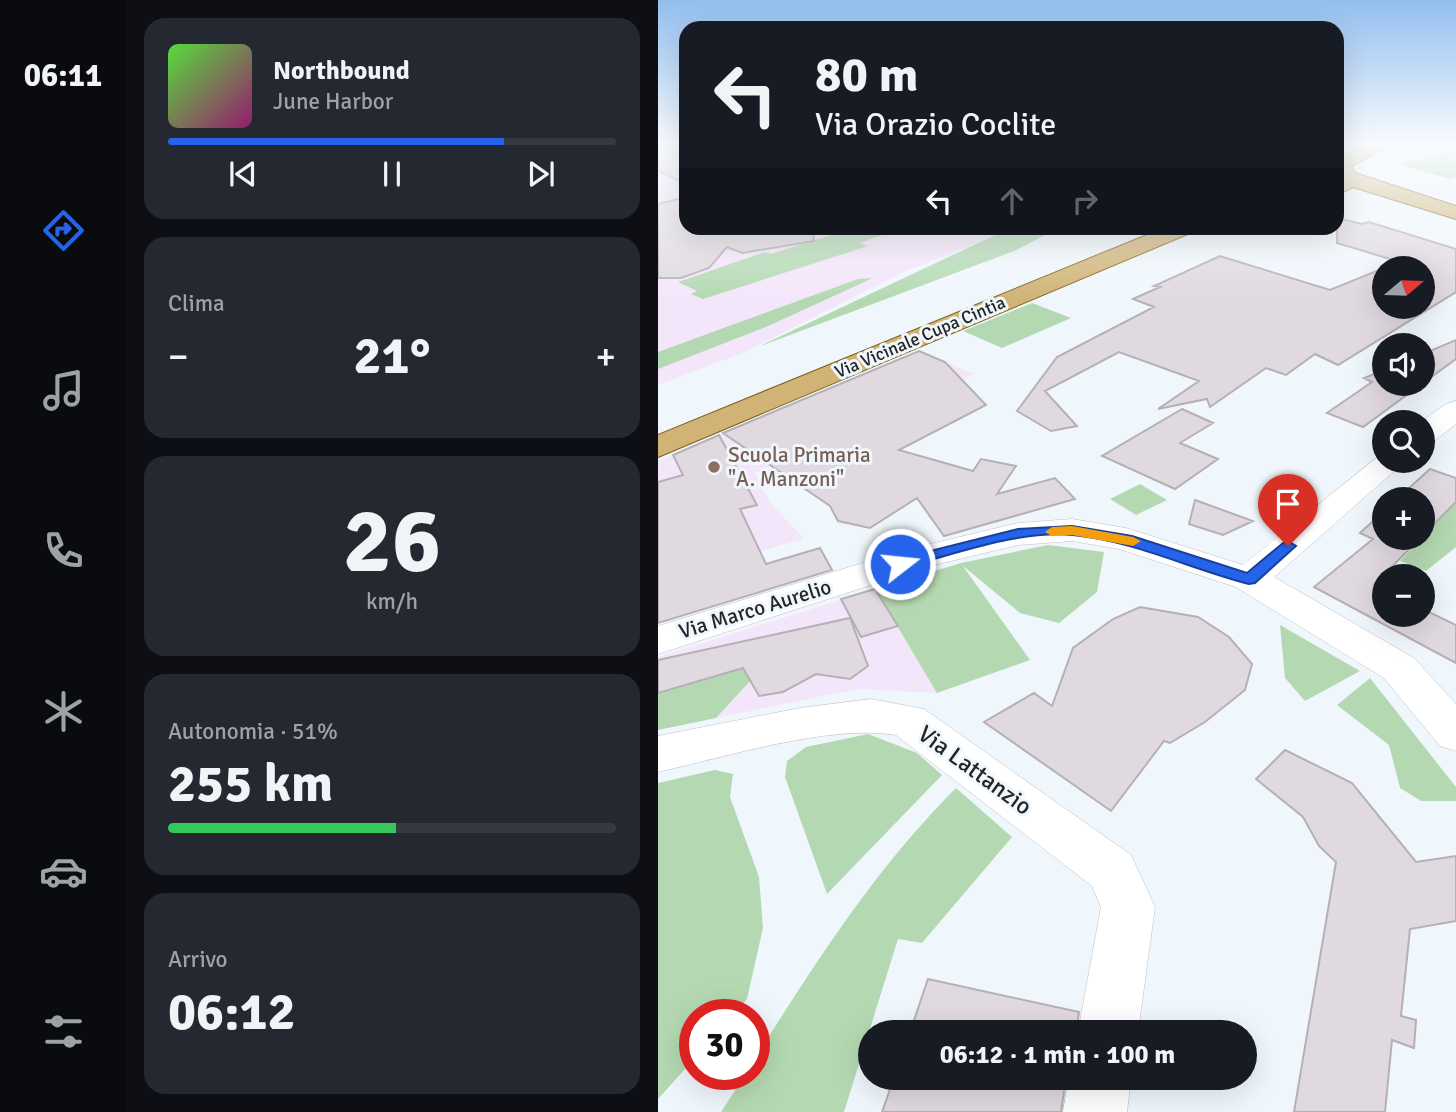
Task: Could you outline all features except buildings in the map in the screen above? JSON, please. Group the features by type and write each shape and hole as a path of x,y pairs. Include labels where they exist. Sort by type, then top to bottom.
{"main road":[{"path":"1345,197 1456,224"},
{"path":"1404,197 1456,213"},
{"name":"Via Vicinale Cupa Cintia","path":"658,432 1141,235"},
{"name":"Via Vicinale Cupa Cintia","path":"658,447 1165,235"}],"street":[{"path":"1435,425 1456,410"},
{"path":"1435,438 1456,445"},
{"path":"1249,579 1375,473"},
{"name":"Via Marco Aurelio","path":"658,640 918,558 1018,534 1072,530 1126,539 1249,579 1399,668 1456,734"},
{"name":"Via Lattanzio","path":"658,754 800,725 871,715 908,722 1112,871 1128,906 1110,1020"},
{"path":"1095,1112 1098,1090"}],"shaded area":[{"path":"658,197 679,197 679,235 996,235 903,272 745,352 658,385"},
{"name":"Scuola Primaria \"A. Manzoni\"","path":"919,351 974,374 755,473 769,501 804,539 658,579 658,461"},
{"path":"875,589 937,693 857,689 658,730 658,657"}],"green space":[{"path":"831,235 882,235 860,243 868,246 703,299 691,294 697,291 678,282 765,252 771,254"},
{"path":"995,235 1045,235 1014,251 758,347"},
{"path":"873,278 766,327 658,369 658,352 858,279"},
{"path":"1032,303 1071,318 1002,348 963,331"},
{"path":"1140,484 1167,500 1136,515 1110,499"},
{"path":"1456,502 1456,547 1435,564 1408,564 1400,561 1410,550 1435,550 1435,524"},
{"path":"1048,545 1104,552 1097,592 1059,623 1020,613 963,566 1030,660 937,693 875,589 961,563"},
{"path":"1280,625 1360,671 1305,701 1285,678"},
{"path":"760,663 750,681 716,718 658,730 658,693"},
{"path":"1370,678 1456,787 1456,801 1421,801 1400,788 1389,745 1337,705"},
{"path":"868,734 917,753 942,775 827,894 785,777 787,761 806,747"},
{"path":"715,770 733,774 730,797 759,877 763,928 747,999 679,999 679,1076 658,1099 658,783"},
{"path":"956,788 1012,837 922,943 898,939 873,1020 858,1020 858,1067 844,1112 721,1112 735,1090 770,1090 770,1035 848,918 927,819"}],"slow traffic":[{"path":"1052,532 1072,530 1133,541"}],"place":[{"name":"Scuola Primaria \"A. Manzoni\"","path":"714,467"}],"route":[{"path":"900,564 1018,534 1072,530 1126,539 1249,579 1288,546"}]}
